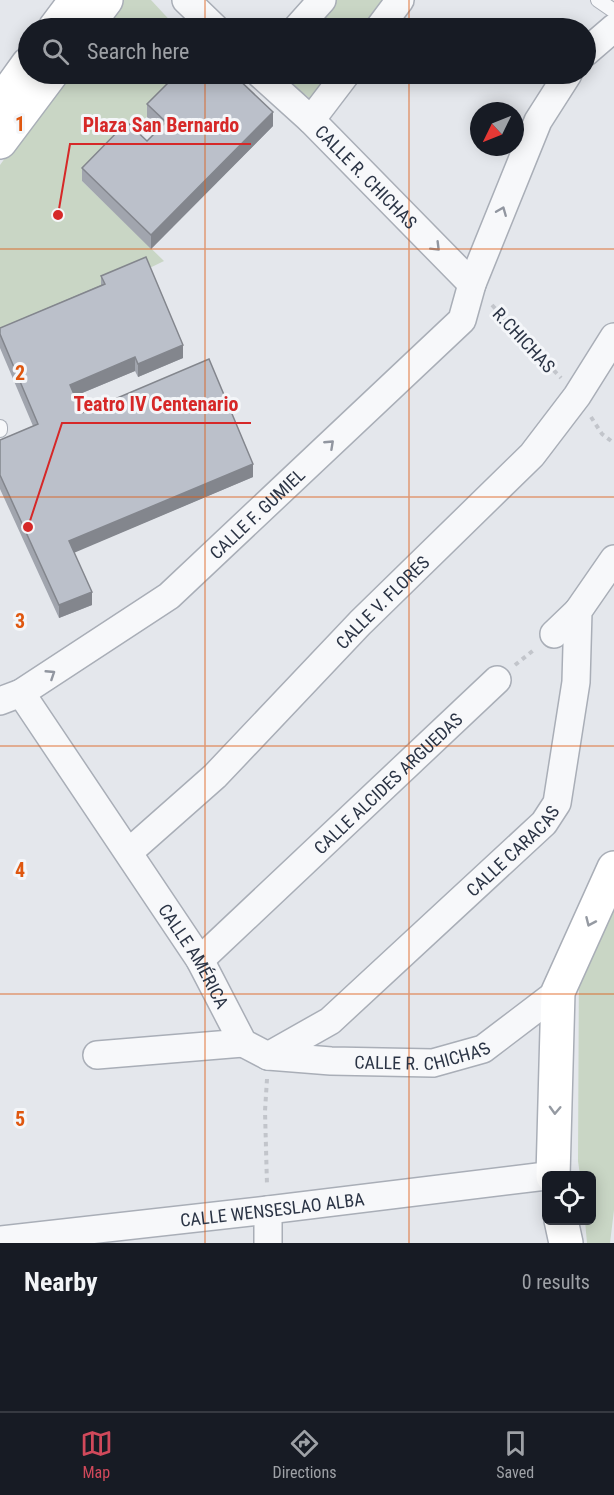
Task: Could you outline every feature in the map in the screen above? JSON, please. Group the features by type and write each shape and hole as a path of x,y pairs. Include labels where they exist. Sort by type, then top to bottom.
{"main road":[{"path":"62,18 76,0"},
{"path":"92,18 106,0"},
{"path":"0,103 18,78"},
{"path":"0,142 44,84"},
{"path":"550,1171 558,992 614,868"},
{"path":"562,1225 566,1243"}],"street":[{"path":"186,0 205,18"},
{"path":"306,18 322,0"},
{"path":"386,18 400,0"},
{"path":"596,43 614,28"},
{"name":"CALLE R. CHICHAS","path":"271,84 311,120 472,284"},
{"path":"311,120 338,84"},
{"name":"CALLE F. GUMIEL","path":"10,697 169,596 462,320 472,284 538,122 562,84"},
{"name":"CALLE V. FLORES","path":"129,852 215,776 360,623 532,455 577,396 614,337"},
{"path":"554,634 578,611 614,559"},
{"name":"CALLE CARACAS","path":"268,1056 330,1021 544,823 557,804 576,682 578,611"},
{"name":"CALLE ALCIDES ARGUEDAS","path":"200,960 497,680"},
{"name":"CALLE AMÉRICA","path":"10,697 129,852 200,960 243,1043"},
{"name":"CALLE R. CHICHAS","path":"268,1056 331,1061 433,1063 483,1049 558,992"},
{"path":"97,1055 243,1043 268,1056"},
{"name":"CALLE WENSESLAO ALBA","path":"0,1240 542,1176"},
{"path":"268,1210 268,1243"}],"lane":[{"path":"598,0 614,11"}],"path":[{"name":"R.CHICHAS","path":"472,284 577,396 602,434 614,443"},
{"path":"497,680 554,634"},
{"path":"268,1056 265,1112 268,1210"}],"green space":[{"path":"118,0 151,0 168,18 105,18"},
{"path":"335,0 391,0 376,18 319,18"},
{"path":"59,84 180,84 82,181 164,261 0,341 0,165"},
{"path":"291,84 324,84 311,99"},
{"path":"614,902 614,1210 610,1243 587,1243 585,1225 596,1225 596,1171 579,1171 578,1161 579,961"}],"building":[{"path":"167,84 244,84 273,112 151,235 82,168 127,122 147,141 166,122 147,104"},
{"path":"146,257 183,345 138,364 135,357 70,385 82,413 209,359 253,464 69,541 92,592 59,605 0,475 0,440 38,424 0,334 0,328 105,284 101,276"}],"place":[{"name":"Plaza San Bernardo","path":"58,215"},
{"name":"Teatro IV Centenario","path":"28,527"}]}
